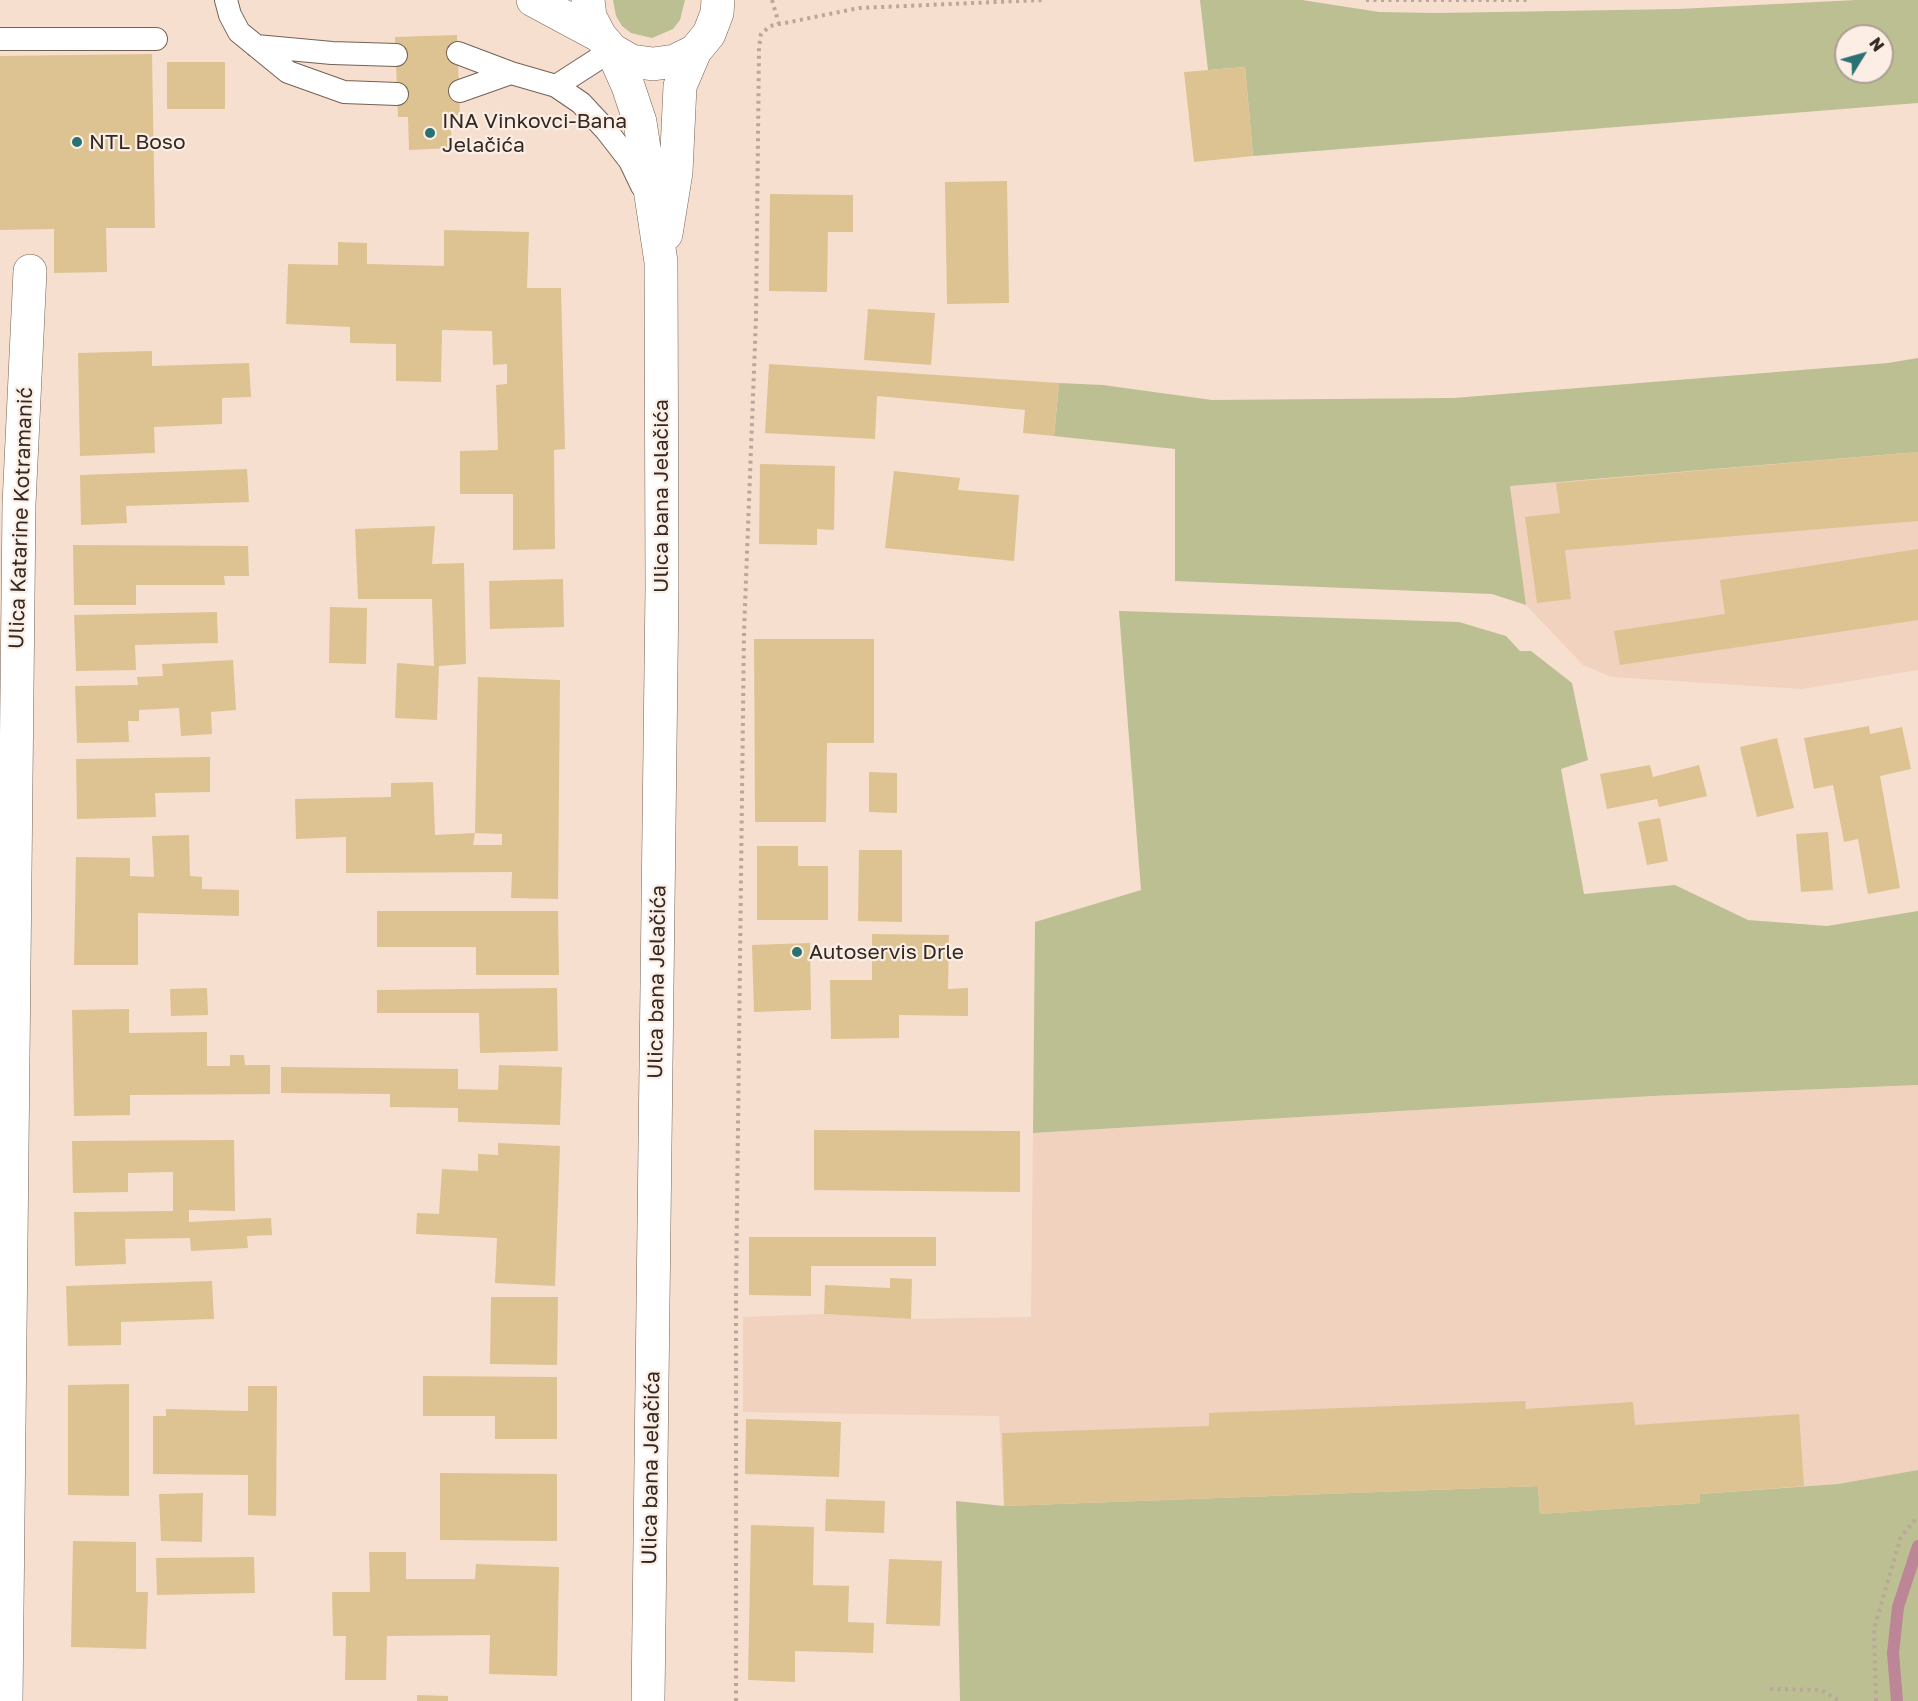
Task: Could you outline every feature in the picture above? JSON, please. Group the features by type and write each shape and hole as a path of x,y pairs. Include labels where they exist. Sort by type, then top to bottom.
{"main road":[{"path":"533,0 632,61 653,64 675,61 694,51"},
{"name":"Ulica bana Jelačića","path":"588,0 590,17 628,86 640,122 661,262 662,612 648,1701"},
{"name":"Ulica bana Jelačića","path":"661,262 676,172 680,86 694,51 709,34 717,13 718,0"},
{"name":"Ulica Katarine Kotramanić","path":"6,1701 10,504 30,271"}],"lane":[{"path":"226,0 230,15 239,32 288,72 344,92 397,94"},
{"path":"0,39 156,39"},
{"path":"556,86 606,43"},
{"path":"255,46 332,53 396,55"},
{"path":"458,53 511,73 556,86 581,103 630,161 652,208"},
{"path":"460,91 511,73"}],"path":[{"path":"772,0 779,24"},
{"path":"736,1701 736,1292 744,632 756,318 759,47 762,34 770,26 860,8 1042,0"},
{"path":"1366,0 1529,0"},
{"path":"1876,1701 1874,1629 1901,1536 1918,1517"},
{"path":"1770,1689 1821,1690 1840,1701"}],"shaded area":[{"path":"1918,452 1918,670 1802,689 1612,677 1583,665 1526,605 1510,486"},
{"path":"1918,1085 1918,1470 1838,1484 1700,1494 1700,1503 1540,1514 1538,1486 1004,1506 999,1416 743,1412 743,1317 824,1314 911,1319 1031,1317 1033,1133 1652,1096"}],"green space":[{"path":"613,0 685,0 680,20 673,29 652,38 631,33 622,26 616,16"},
{"path":"1200,0 1302,0 1379,12 1437,13 1678,9 1856,0 1918,0 1918,103 1253,156 1245,67 1208,70"},
{"path":"1918,358 1918,452 1510,486 1526,605 1492,594 1175,581 1175,449 1054,436 1059,383 1103,385 1212,400 1454,398 1888,363"},
{"path":"1119,611 1459,622 1506,636 1520,651 1531,651 1572,683 1588,760 1561,769 1584,894 1675,885 1748,920 1827,926 1918,911 1918,1085 1652,1096 1033,1133 1035,922 1141,890"},
{"path":"1918,1470 1918,1701 960,1701 956,1501 1004,1506 1538,1486 1540,1514 1700,1503 1700,1494 1838,1484"}],"building":[{"path":"457,35 460,115 450,115 452,148 409,150 408,117 398,117 395,37"},
{"name":"NTL Boso","path":"152,54 155,228 106,228 107,272 54,273 54,229 0,230 0,56"},
{"path":"167,62 225,62 225,109 167,109"},
{"path":"1245,67 1253,156 1194,162 1184,72"},
{"path":"1007,181 1009,303 947,304 945,182"},
{"path":"770,194 853,195 853,232 828,232 827,292 769,291"},
{"path":"444,230 529,232 527,288 561,288 565,449 554,450 555,549 513,550 513,494 460,494 460,451 498,450 496,385 507,384 507,364 493,365 492,331 442,330 441,382 396,381 396,344 350,343 350,327 286,324 288,264 338,265 338,242 367,243 367,264 444,266"},
{"path":"868,309 935,313 931,365 864,360"},
{"path":"152,351 152,366 249,363 251,397 222,398 222,424 154,427 155,453 80,456 78,353"},
{"path":"769,364 1059,383 1054,436 1023,433 1025,410 877,396 875,439 765,433"},
{"path":"1918,452 1918,521 1565,550 1571,599 1537,603 1525,517 1560,513 1556,483"},
{"path":"760,464 835,466 834,530 817,529 817,545 759,544"},
{"path":"247,469 249,502 126,506 127,523 81,525 80,475"},
{"path":"894,471 960,478 958,490 1019,495 1014,561 885,548"},
{"path":"435,526 432,564 464,563 466,664 439,666 437,720 395,718 397,663 434,666 432,599 358,599 355,529"},
{"path":"73,545 248,546 249,576 224,576 225,585 136,585 136,605 74,605"},
{"path":"1918,549 1918,620 1620,665 1614,631 1725,614 1720,580"},
{"path":"563,579 564,627 490,629 489,581"},
{"path":"330,607 367,608 366,664 329,663"},
{"path":"217,612 218,643 135,645 136,670 76,671 74,615"},
{"path":"754,639 874,639 874,743 827,743 826,822 755,822"},
{"path":"233,660 236,710 211,712 212,734 181,736 179,708 139,710 139,721 128,721 129,742 77,743 75,686 138,685 137,677 163,676 162,664"},
{"path":"478,677 560,680 558,899 511,898 512,872 346,873 346,837 296,839 295,799 391,797 391,783 433,782 435,835 475,833","holes":["475,833 502,834 502,845 473,845"]},
{"path":"1869,726 1870,734 1902,727 1911,769 1880,776 1900,888 1868,894 1858,839 1844,842 1833,785 1814,789 1804,738"},
{"path":"1777,738 1794,808 1757,817 1740,747"},
{"path":"210,757 210,792 155,793 156,817 77,819 76,759"},
{"path":"1650,765 1653,777 1699,765 1707,796 1659,807 1657,799 1607,809 1600,774"},
{"path":"869,772 897,773 897,813 869,812"},
{"path":"1660,818 1668,861 1647,865 1638,822"},
{"path":"1828,832 1833,890 1801,892 1796,834"},
{"path":"189,835 190,876 202,877 202,889 239,890 239,916 138,913 138,965 74,965 76,857 130,858 130,876 154,877 152,836"},
{"path":"757,846 798,846 798,866 828,866 828,920 757,920"},
{"path":"859,850 902,850 902,922 858,921"},
{"path":"377,911 558,911 559,975 476,975 476,947 377,947"},
{"path":"872,934 949,935 948,989 968,988 968,1016 899,1015 899,1038 831,1039 830,980 872,980"},
{"path":"810,943 811,1010 754,1012 752,945"},
{"path":"207,988 208,1015 171,1016 170,989"},
{"path":"557,988 558,1051 480,1053 479,1013 377,1013 377,990"},
{"path":"129,1009 129,1033 207,1032 207,1066 230,1066 230,1055 244,1055 245,1065 270,1065 270,1094 130,1095 130,1115 74,1116 72,1010"},
{"path":"499,1065 562,1067 560,1125 458,1122 458,1108 390,1107 390,1094 281,1093 281,1067 458,1069 458,1089 498,1090"},
{"path":"814,1130 1020,1131 1020,1192 814,1190"},
{"path":"234,1140 235,1211 189,1210 189,1222 271,1218 272,1235 247,1236 248,1248 191,1251 190,1238 125,1239 126,1264 75,1266 74,1212 173,1211 173,1172 128,1173 128,1192 73,1193 72,1141"},
{"path":"498,1143 560,1146 555,1286 495,1283 497,1238 416,1234 417,1213 439,1214 442,1169 478,1171 478,1154 498,1155"},
{"path":"749,1237 936,1237 936,1266 811,1266 811,1296 749,1295"},
{"path":"890,1278 912,1279 911,1319 824,1314 825,1285 890,1288"},
{"path":"212,1281 214,1319 121,1322 121,1345 68,1346 66,1286"},
{"path":"491,1297 558,1297 557,1365 490,1364"},
{"path":"423,1376 557,1377 557,1439 495,1439 495,1416 423,1416"},
{"path":"129,1384 129,1496 68,1495 68,1385"},
{"path":"248,1386 277,1386 276,1516 248,1515 248,1475 153,1474 153,1416 166,1416 166,1409 248,1411"},
{"path":"1526,1401 1525,1409 1633,1402 1635,1425 1799,1414 1804,1486 1700,1494 1700,1503 1540,1514 1538,1486 1004,1506 1002,1433 1209,1426 1209,1413"},
{"path":"746,1419 841,1422 839,1477 745,1474"},
{"path":"440,1473 557,1474 557,1541 440,1540"},
{"path":"203,1493 202,1542 161,1541 159,1494"},
{"path":"826,1499 885,1501 884,1533 825,1531"},
{"path":"751,1525 814,1527 813,1585 849,1586 848,1622 874,1623 873,1653 795,1651 795,1682 748,1680"},
{"path":"73,1541 136,1542 136,1592 148,1592 146,1649 71,1647"},
{"path":"369,1552 406,1552 406,1579 475,1579 476,1564 559,1567 557,1676 489,1674 490,1635 387,1636 386,1680 345,1680 346,1636 333,1636 332,1592 370,1592"},
{"path":"254,1557 255,1593 157,1595 156,1558"},
{"path":"889,1559 942,1561 940,1626 886,1624"},
{"path":"417,1695 448,1696 448,1701 417,1701"}],"waterway":[{"path":"1897,1701 1893,1653 1898,1607 1918,1546"}],"place":[{"name":"INA Vinkovci-Bana Jelačića","path":"430,133"},
{"name":"NTL Boso","path":"77,142"},
{"name":"Autoservis Drle","path":"797,952"}]}
